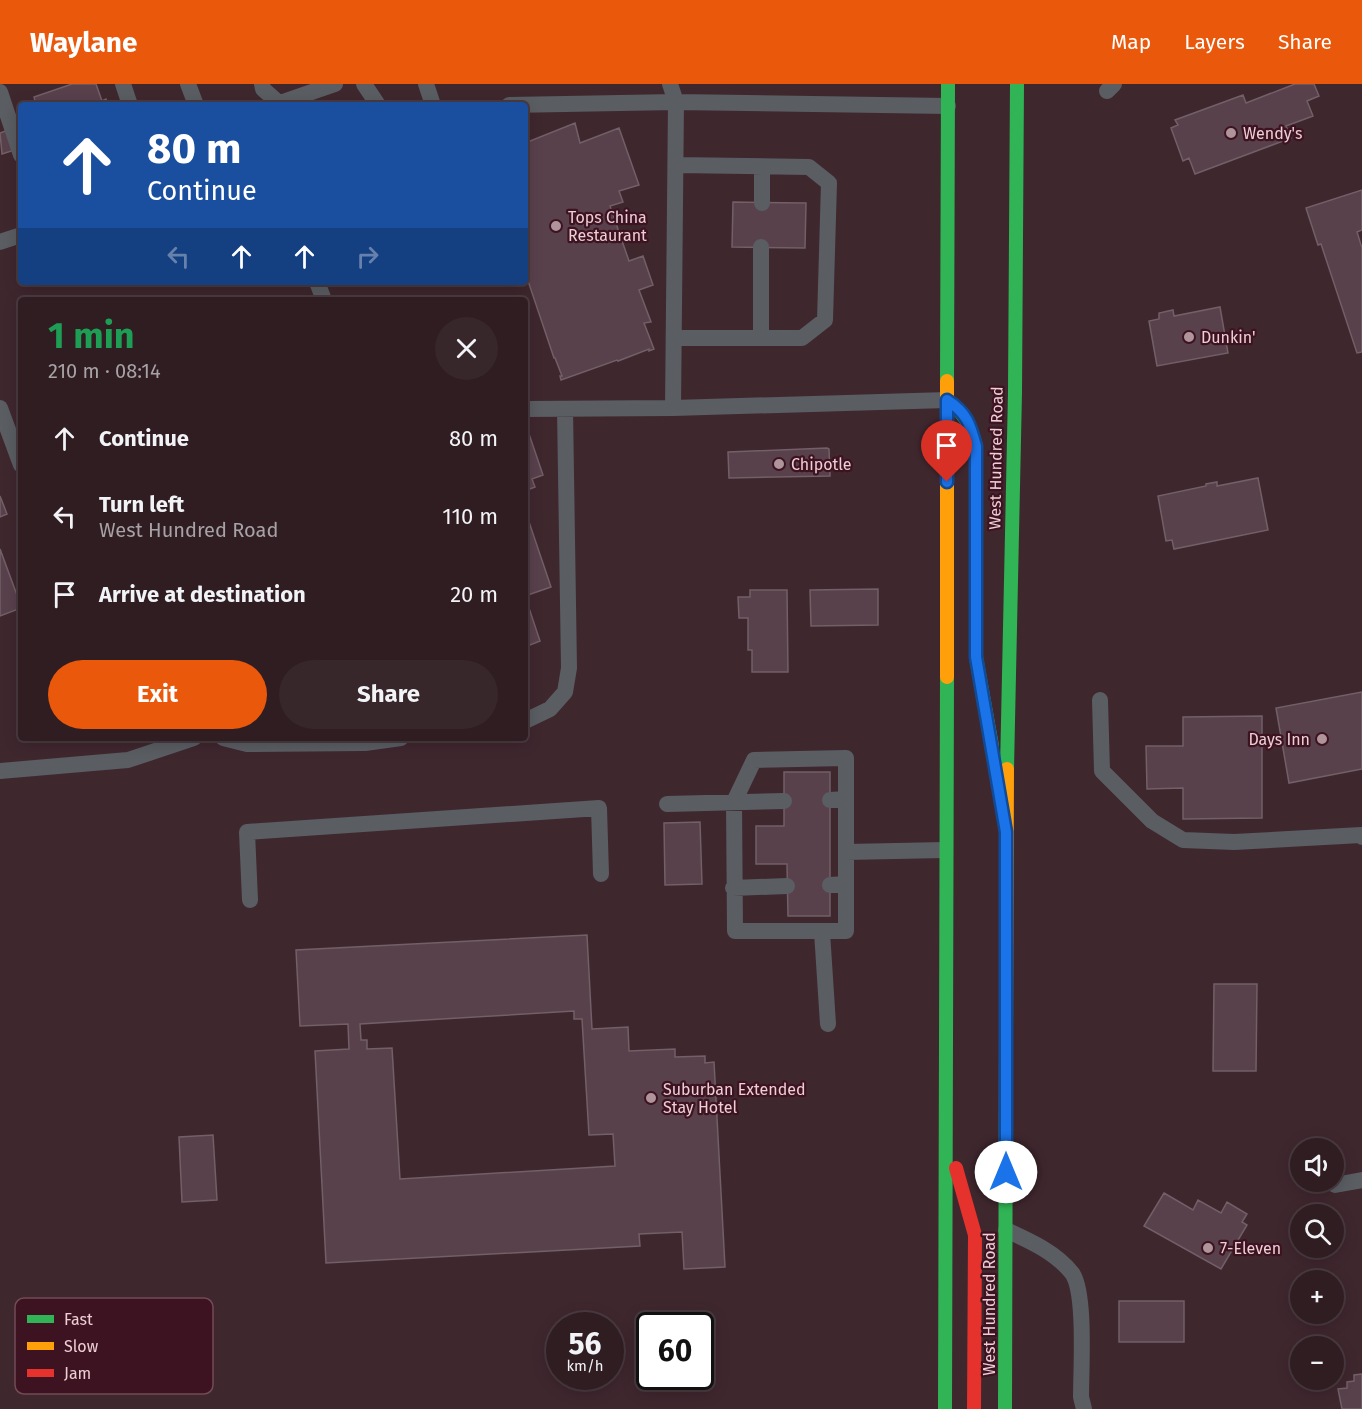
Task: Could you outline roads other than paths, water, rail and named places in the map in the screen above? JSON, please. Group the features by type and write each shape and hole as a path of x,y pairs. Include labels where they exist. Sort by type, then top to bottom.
{"main road":[{"path":"945,1409 948,84"},
{"name":"West Hundred Road","path":"1005,1409 1007,688 1015,392 1017,84"},
{"path":"947,400 960,409 971,425 976,446 976,657 1006,832"},
{"path":"945,1125 975,1235 974,1409"}],"lane":[{"path":"123,84 129,102"},
{"path":"188,84 195,102"},
{"path":"262,84 263,89 278,102"},
{"path":"286,102 335,84"},
{"path":"364,84 376,102"},
{"path":"426,84 432,102"},
{"path":"670,84 676,102 674,408"},
{"path":"0,92 18,146"},
{"path":"528,105 676,102 948,106"},
{"path":"674,338 802,338 825,320 829,183 809,167 676,165"},
{"path":"762,166 762,203"},
{"path":"0,242 18,236"},
{"path":"760,338 761,248"},
{"path":"528,409 674,408 947,400"},
{"path":"0,408 18,457"},
{"path":"528,720 550,709 565,692 569,668 565,409"},
{"path":"1100,700 1102,771 1152,821 1183,840 1234,842 1360,835 1362,837"},
{"path":"0,771 128,760 185,741"},
{"path":"235,741 247,744 379,741"},
{"path":"846,758 838,800 846,852 838,884 846,931 735,931 734,802 754,760 846,758"},
{"path":"668,804 784,801"},
{"path":"250,900 247,832 259,831 599,808 601,874"},
{"path":"846,852 945,850"},
{"path":"733,888 787,886"},
{"path":"822,932 828,1024"},
{"path":"1344,1183 1362,1180"},
{"path":"1006,1230 1057,1257 1073,1275 1080,1293 1081,1397 1084,1409"}],"place":[{"name":"Wendy's","path":"1231,133"},
{"name":"Tops China Restaurant","path":"556,226"},
{"name":"Dunkin'","path":"1189,337"},
{"name":"Chipotle","path":"779,464"},
{"name":"Days Inn","path":"1322,739"},
{"name":"Suburban Extended Stay Hotel","path":"651,1098"},
{"name":"7-Eleven","path":"1208,1248"}]}
